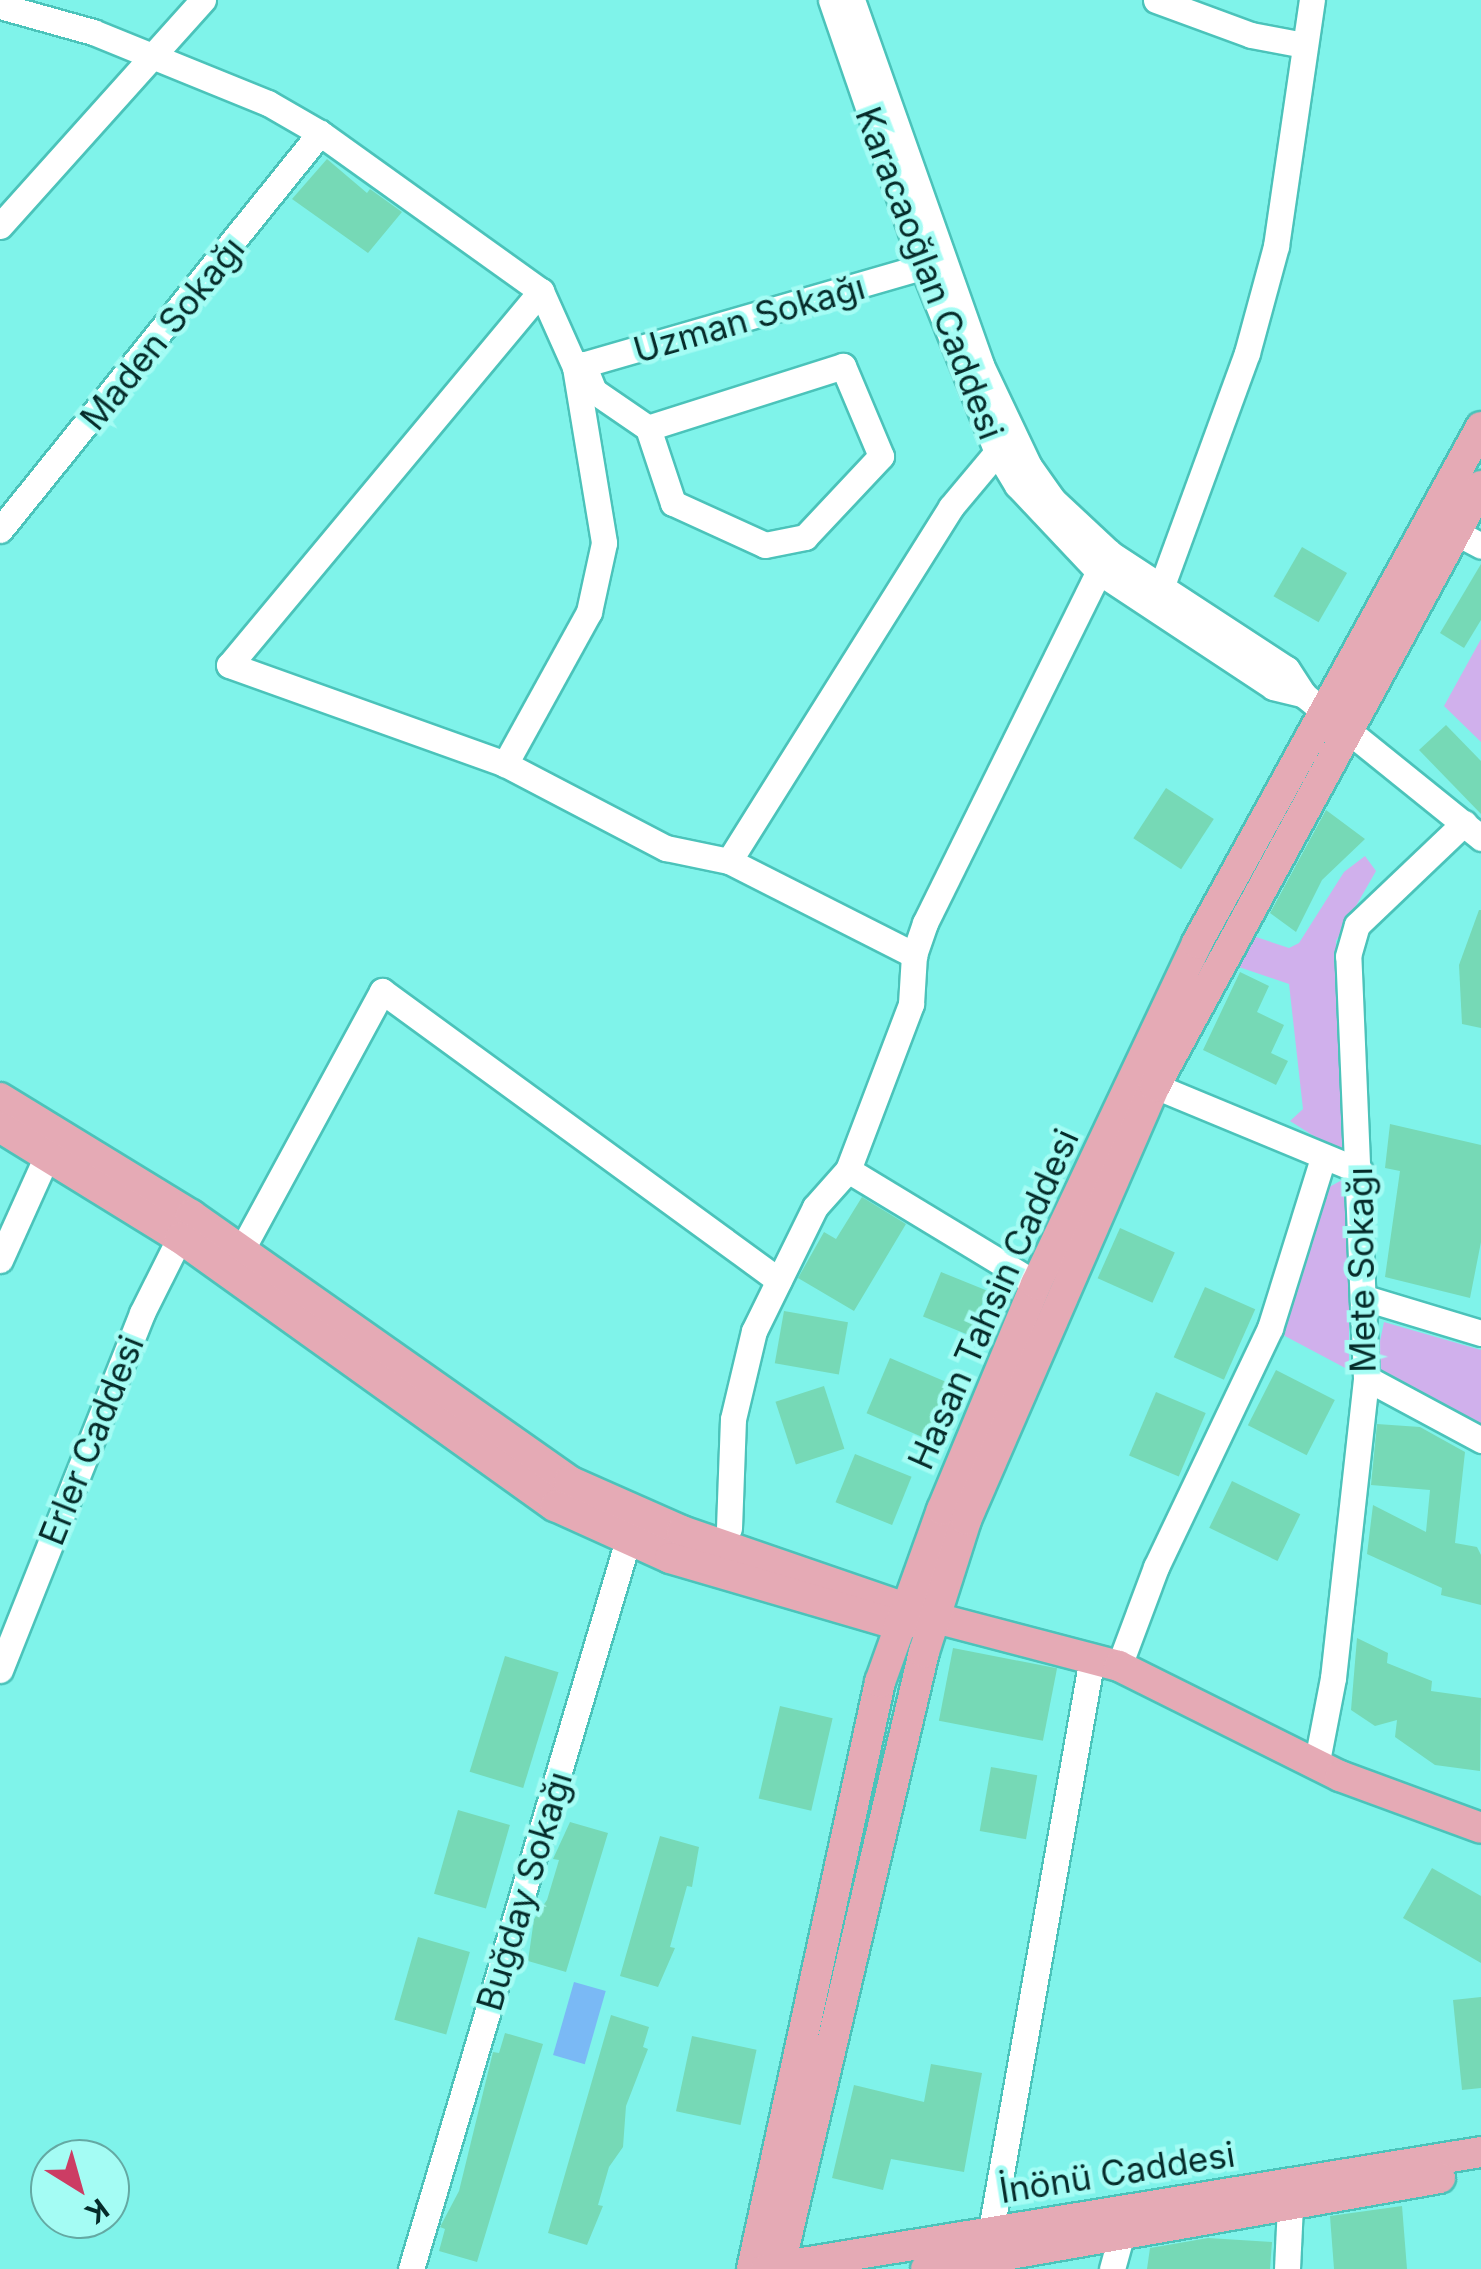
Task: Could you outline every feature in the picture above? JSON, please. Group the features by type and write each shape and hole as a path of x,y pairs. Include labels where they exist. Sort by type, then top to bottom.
{"main road":[{"name":"Hasan Tahsin Caddesi","path":"770,2268 913,1615 1036,1284 1197,943 1481,427"},
{"name":"Hasan Tahsin Caddesi","path":"913,1615 966,1520 1155,1086 1325,711 1469,539 1481,486"},
{"path":"0,1098 185,1227 458,1442 555,1506 913,1615 1106,1662 1424,1812 1481,1828"},
{"path":"0,1127 47,1156 185,1227 241,1251 474,1417 570,1480 632,1528"},
{"name":"İnönü Caddesi","path":"770,2268 1481,2152"},
{"name":"İnönü Caddesi","path":"926,2269 972,2265 1123,2230 1290,2206 1481,2171"}],"street":[{"path":"0,226 203,0"},
{"name":"Karacaoğlan Caddesi","path":"831,0 933,264 1029,466 1053,500 1103,561 1161,588 1287,669 1325,711 1472,830"},
{"name":"Karacaoğlan Caddesi","path":"852,0 933,264 997,452 1056,532 1103,561 1273,687 1325,711"},
{"path":"1156,0 1251,35 1304,45"},
{"path":"1161,588 1247,352 1276,246 1312,0"},
{"path":"0,6 151,56 268,103 320,133 541,292 594,391 648,428 673,503 766,545 805,537 881,456 843,366 648,428"},
{"name":"Maden Sokağı","path":"0,530 320,133"},
{"name":"Uzman Sokağı","path":"579,365 933,264"},
{"path":"541,292 229,665 505,764 666,848 729,861 914,955"},
{"path":"505,764 589,612 601,574 604,542 579,365"},
{"path":"729,861 951,506 997,452"},
{"path":"730,1528 733,1419 754,1331 815,1207 848,1170 911,1004 914,955 1103,561"},
{"name":"Mete Sokağı","path":"1317,1762 1334,1678 1366,1378 1348,956 1357,925 1472,830"},
{"path":"241,1251 382,991 779,1280"},
{"path":"1155,1086 1360,1172"},
{"path":"0,1260 47,1156"},
{"path":"991,2230 1106,1662 1156,1567 1270,1328 1323,1158"},
{"path":"848,1170 1036,1284"},
{"name":"Erler Caddesi","path":"0,1670 142,1313 185,1227"},
{"path":"1365,1298 1481,1333"},
{"path":"1366,1378 1481,1440"},
{"name":"Buğday Sokağı","path":"412,2269 632,1528"},
{"path":"1287,2269 1290,2206"},
{"path":"1112,2269 1123,2230"}],"shaded area":[{"path":"1481,639 1481,742 1444,706"},
{"path":"1365,856 1376,871 1336,941 1346,1144 1339,1152 1290,1121 1303,1109 1289,984 1233,965 1250,935 1289,948 1299,943 1344,872"},
{"path":"1342,1180 1349,1186 1349,1370 1283,1335 1322,1191"},
{"path":"1384,1322 1481,1350 1481,1428 1374,1370"}],"water":[{"path":"574,1982 606,1991 585,2064 553,2055"}],"building":[{"path":"327,159 367,193 370,189 402,212 368,253 292,199"},
{"path":"1302,547 1347,573 1319,622 1274,596"},
{"path":"1481,564 1481,620 1464,648 1440,633"},
{"path":"1446,725 1481,761 1481,814 1419,750"},
{"path":"1166,788 1214,819 1181,869 1133,838"},
{"path":"1326,810 1365,839 1322,880 1296,932 1270,913"},
{"path":"1479,910 1481,1028 1462,1024 1459,965"},
{"path":"1240,972 1269,986 1257,1012 1284,1025 1271,1053 1288,1061 1276,1085 1203,1050"},
{"path":"1390,1124 1481,1145 1481,1242 1470,1298 1385,1277 1400,1171 1385,1168"},
{"path":"862,1197 906,1224 854,1311 798,1278 824,1232 836,1239"},
{"path":"1120,1228 1175,1252 1152,1303 1098,1278"},
{"path":"941,1272 987,1291 969,1335 923,1317"},
{"path":"1205,1287 1255,1309 1224,1380 1174,1357"},
{"path":"784,1311 848,1322 839,1374 775,1363"},
{"path":"890,1358 950,1383 926,1439 867,1413"},
{"path":"1276,1370 1335,1400 1307,1455 1248,1425"},
{"path":"824,1386 844,1449 796,1465 775,1402"},
{"path":"1156,1392 1206,1413 1179,1477 1129,1456"},
{"path":"1377,1424 1420,1427 1465,1452 1455,1543 1477,1547 1481,1555 1481,1605 1441,1595 1442,1588 1367,1554 1373,1505 1426,1532 1430,1490 1371,1485"},
{"path":"855,1454 912,1477 892,1525 836,1502"},
{"path":"1232,1481 1300,1514 1278,1561 1209,1528"},
{"path":"1357,1638 1388,1653 1387,1663 1432,1681 1431,1691 1481,1698 1480,1771 1435,1765 1395,1737 1397,1720 1375,1726 1351,1710"},
{"path":"953,1648 1057,1668 1043,1741 939,1721"},
{"path":"505,1656 559,1672 523,1788 470,1772"},
{"path":"780,1706 833,1718 811,1811 759,1799"},
{"path":"991,1767 1037,1775 1026,1839 980,1831"},
{"path":"458,1810 510,1825 486,1909 434,1894"},
{"path":"570,1822 608,1833 566,1972 528,1961 534,1919 547,1900 559,1860 553,1859"},
{"path":"660,1836 699,1847 692,1887 687,1886 670,1947 675,1948 658,1987 620,1976"},
{"path":"1432,1868 1481,1896 1481,1963 1403,1918"},
{"path":"418,1937 470,1952 446,2035 394,2020"},
{"path":"1481,1997 1481,2088 1462,2090 1453,2000"},
{"path":"611,2015 649,2027 643,2047 648,2049 626,2106 623,2147 609,2167 598,2205 603,2206 587,2245 548,2233"},
{"path":"505,2033 543,2044 477,2262 439,2251 445,2229 440,2227 459,2191 493,2052 499,2053"},
{"path":"692,2036 757,2050 741,2125 676,2111"},
{"path":"931,2064 982,2073 964,2172 891,2159 883,2190 832,2178 854,2085 924,2102"},
{"path":"1402,2206 1407,2269 1334,2269 1330,2216"},
{"path":"1208,2238 1272,2242 1270,2269 1147,2269 1150,2248"}]}
